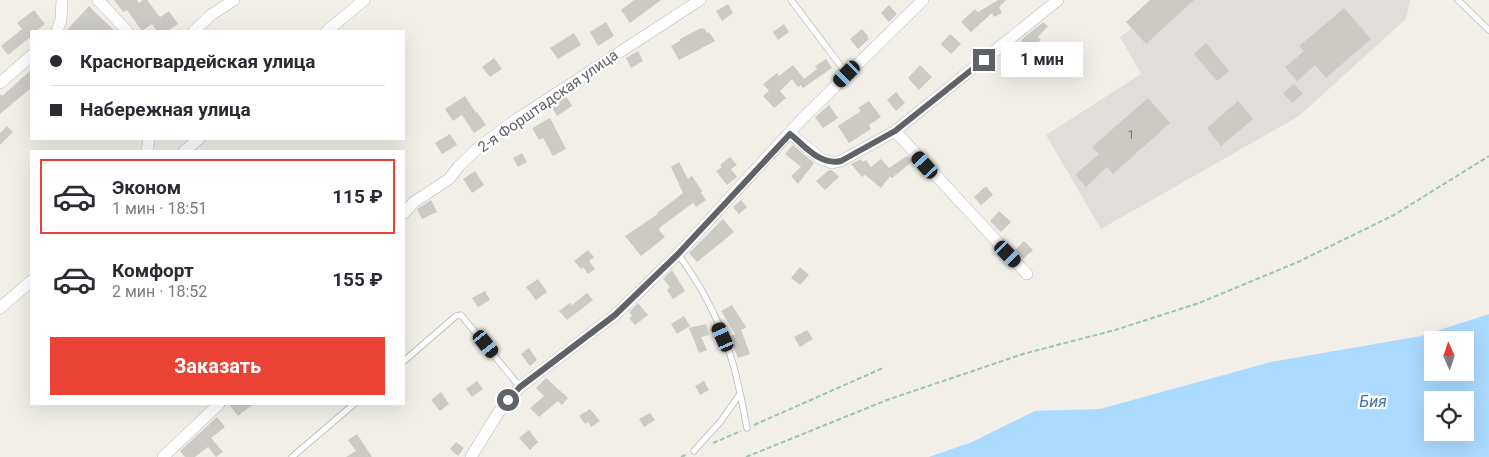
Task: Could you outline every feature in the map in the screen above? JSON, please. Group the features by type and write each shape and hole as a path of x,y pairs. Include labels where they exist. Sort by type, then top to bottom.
{"street":[{"path":"57,30 61,20 62,0"},
{"path":"98,0 126,30"},
{"path":"195,30 211,15 234,0"},
{"path":"328,30 364,0"},
{"name":"2-я Форштадская улица","path":"405,212 414,202 449,179 459,166 494,135 623,48 700,0"},
{"path":"474,455 498,413 520,387 615,315 678,254 847,74 923,0"},
{"path":"790,134 821,159 832,163 848,158 895,131 1058,0"},
{"path":"0,83 30,57"},
{"path":"895,131 1027,274"},
{"path":"185,150 198,140"},
{"path":"0,308 30,282"},
{"path":"163,457 219,405"}],"lane":[{"path":"791,0 847,74"},
{"path":"1458,0 1489,30"},
{"path":"678,254 706,298 720,329 733,364 747,428"},
{"path":"405,360 456,316 461,315 520,387"},
{"path":"694,452 722,421 740,394"},
{"path":"292,457 353,405"}],"path":[{"path":"746,457 896,397 1023,354 1115,330 1200,303 1298,262 1394,215 1489,156"},
{"path":"712,444 883,368"},
{"path":"681,457 694,452"}],"shaded area":[{"path":"1169,0 1410,0 1406,19 1299,116 1101,229 1046,135 1141,74 1120,37"}],"water":[{"name":"Бия","path":"1489,314 1489,457 929,457 972,442 1035,411 1100,409 1271,362 1424,335 1424,381 1474,381 1474,331 1436,331"}],"building":[{"path":"114,0 137,0 139,3 147,0 160,17 169,11 178,24 169,30 156,30 152,24 141,30 127,10 123,12"},
{"path":"634,0 661,0 630,23 621,10"},
{"path":"998,0 1006,0 999,7 1002,13 994,17 992,13 971,32 961,22 975,9 978,12"},
{"path":"1150,0 1194,0 1146,44 1126,22"},
{"path":"728,4 733,13 722,21 716,11"},
{"path":"889,5 897,14 889,22 881,13"},
{"path":"89,6 114,30 67,30"},
{"path":"1344,8 1371,39 1326,78 1315,65 1297,81 1285,67 1304,51 1299,46"},
{"path":"34,10 45,24 37,30 30,30 30,39 8,55 1,46 22,29 17,23"},
{"path":"606,22 614,36 598,46 590,32"},
{"path":"1043,22 1048,26 1038,37 1041,40 1029,50 1021,40"},
{"path":"784,24 789,32 778,40 773,32"},
{"path":"704,28 707,33 709,32 715,41 679,60 671,46"},
{"path":"862,29 869,39 858,49 850,39"},
{"path":"574,33 581,45 558,59 550,48"},
{"path":"950,34 961,44 951,54 941,44"},
{"path":"1206,43 1229,71 1217,81 1194,54"},
{"path":"638,51 643,61 631,68 626,58"},
{"path":"1030,52 1037,59 1031,65 1024,57"},
{"path":"494,58 502,69 490,77 482,67"},
{"path":"826,59 832,68 803,88 801,85 798,87 792,79 780,91 786,98 774,108 763,96 769,91 763,84 777,73 779,76 793,65 804,79 817,69 815,66"},
{"path":"920,65 932,77 919,90 908,78"},
{"path":"30,71 30,89 0,114 0,94 2,96"},
{"path":"1294,84 1303,94 1292,103 1283,93"},
{"path":"896,92 905,103 896,111 887,100"},
{"path":"465,96 486,125 474,133 462,115 453,121 445,109"},
{"path":"566,96 572,106 557,116 551,106"},
{"path":"1148,98 1170,123 1113,174 1107,167 1086,187 1075,175 1099,154 1092,147"},
{"path":"869,101 881,117 869,125 871,129 849,143 838,126 861,111 858,108"},
{"path":"1238,101 1253,119 1221,146 1207,128"},
{"path":"829,105 838,118 823,128 815,117"},
{"path":"550,118 566,149 553,156 543,138 539,140 532,128"},
{"path":"7,126 13,132 0,145 0,133"},
{"path":"450,134 457,145 442,154 435,143"},
{"path":"793,145 814,163 798,184 791,176 801,167 785,154"},
{"path":"522,153 527,162 518,167 513,158"},
{"path":"907,156 913,161 892,178 890,176 881,188 865,175 862,177 851,164 861,159 863,162 866,160 871,167 881,159 889,168"},
{"path":"730,157 737,165 731,169 737,177 727,185 716,171"},
{"path":"679,162 688,179 692,176 706,200 696,207 693,203 659,228 665,237 641,256 625,236 658,214 683,193 671,167"},
{"path":"829,170 832,170 839,177 825,190 816,181"},
{"path":"475,171 484,185 472,193 463,179"},
{"path":"986,186 993,195 981,205 974,197"},
{"path":"431,200 437,212 422,219 417,209"},
{"path":"741,200 747,207 739,214 733,207"},
{"path":"999,211 1011,222 1001,232 990,221"},
{"path":"723,219 734,232 697,262 689,253"},
{"path":"1024,241 1033,250 1023,259 1015,250"},
{"path":"588,250 594,257 589,261 595,269 588,274 583,267 581,269 574,261"},
{"path":"800,267 809,275 800,285 791,278"},
{"path":"672,270 685,291 673,299 667,290 670,287 663,279"},
{"path":"538,279 547,292 536,300 526,287"},
{"path":"485,291 490,300 478,307 472,298"},
{"path":"587,293 593,300 567,320 559,311 570,303 572,305"},
{"path":"638,303 648,315 635,325 629,318 632,316 629,312"},
{"path":"732,305 746,327 741,330 750,354 738,358 729,337 735,334 721,311"},
{"path":"684,316 690,326 677,334 671,324"},
{"path":"706,324 709,335 701,337 707,350 699,353 689,328"},
{"path":"807,330 813,339 800,347 794,337"},
{"path":"529,348 537,360 530,366 521,354"},
{"path":"546,378 568,398 562,405 558,401 539,417 530,408 544,396 536,388"},
{"path":"477,381 483,389 472,397 466,389"},
{"path":"704,381 709,390 700,395 695,386"},
{"path":"441,392 449,404 440,411 431,400"},
{"path":"230,405 252,405 238,416"},
{"path":"590,409 600,421 591,427 588,422 585,424 579,416"},
{"path":"650,413 655,420 644,427 639,419"},
{"path":"217,417 225,427 211,438 223,452 216,457 208,447 195,457 185,457 180,451"},
{"path":"529,430 538,442 530,450 519,438"},
{"path":"357,434 372,457 346,457 356,451 348,440"},
{"path":"456,442 464,448 458,456 450,449"}],"route":[{"path":"508,400 520,387 615,315 678,254 790,134 826,162 841,161 895,131 984,60"}]}
